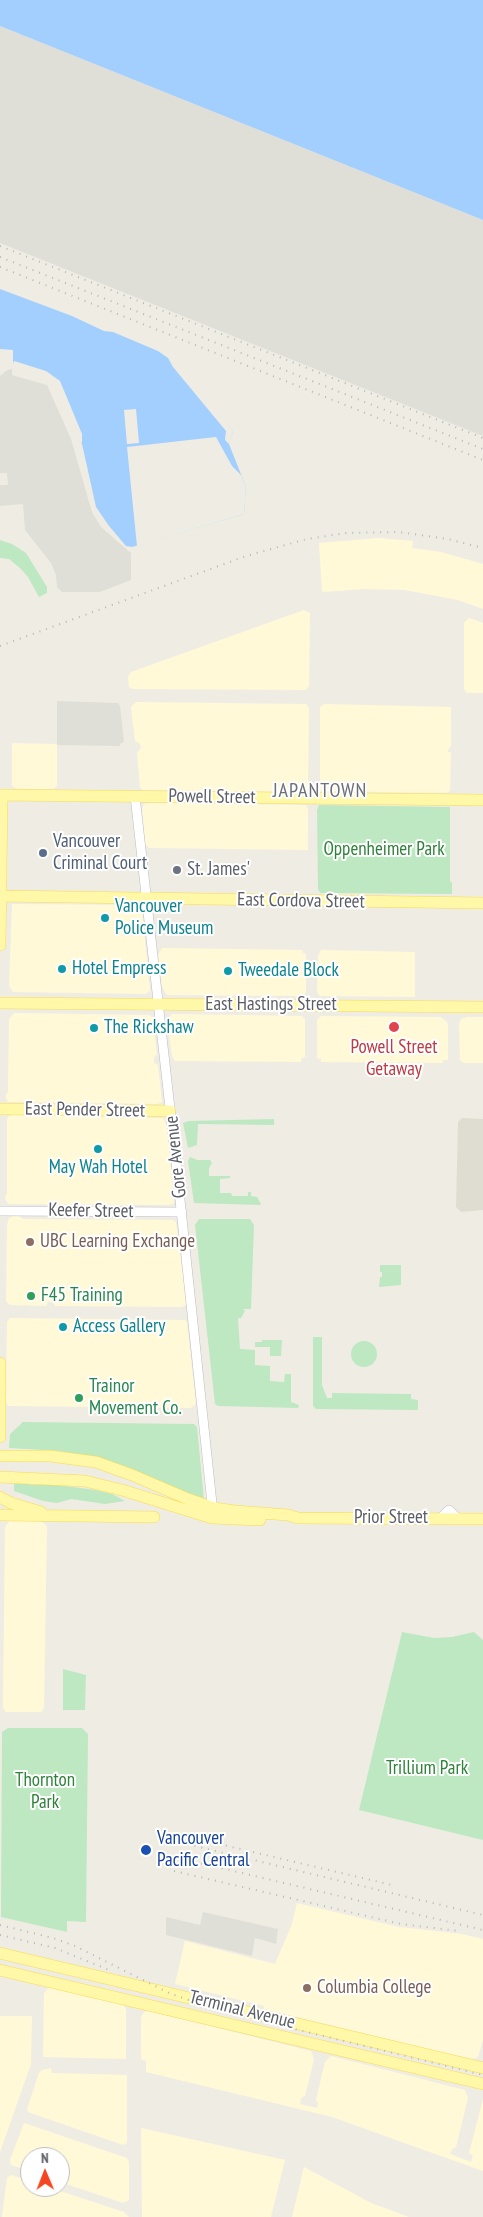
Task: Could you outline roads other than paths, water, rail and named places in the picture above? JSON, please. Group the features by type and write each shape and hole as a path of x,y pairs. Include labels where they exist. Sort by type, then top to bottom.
{"main road":[{"name":"Powell Street","path":"1,795 483,800"},
{"path":"0,945 1,795"},
{"name":"East Cordova Street","path":"0,896 483,903"},
{"name":"East Hastings Street","path":"0,1003 483,1007"},
{"name":"East Pender Street","path":"0,1109 170,1111"},
{"path":"0,1362 0,1437"},
{"path":"0,1456 50,1456 96,1462 114,1468 213,1513"},
{"path":"0,1477 68,1478 102,1484 213,1513"},
{"path":"0,1497 11,1503 54,1516"},
{"name":"Prior Street","path":"213,1513 288,1515 298,1518 483,1519"},
{"path":"0,1514 154,1517"},
{"name":"Terminal Avenue","path":"0,1953 483,2068"},
{"name":"Terminal Avenue","path":"0,1970 483,2084"}],"street":[{"name":"Gore Avenue","path":"135,796 182,1212 213,1513"},
{"name":"Keefer Street","path":"0,1210 182,1212"}],"water":[{"path":"0,0 483,0 483,220 0,26"},
{"path":"0,285 165,350 233,431 229,444 246,487 244,514 132,547 126,546 96,507 82,444 69,415 59,383 52,377 13,366 0,374"}],"railway":[{"path":"0,246 483,438"},
{"path":"0,257 483,449"},
{"path":"0,267 483,460"},
{"path":"0,646 246,556 307,539 346,533 399,532 448,539 483,548"},
{"path":"174,1841 483,1915"},
{"path":"219,1844 392,1885"},
{"path":"174,1857 483,1930"},
{"path":"174,1871 401,1924 459,1931"},
{"path":"0,1925 53,1938 75,1946 169,1993 213,2009 483,2075"},
{"path":"0,1935 55,1948 109,1970"}],"place":[{"name":"Vancouver Criminal Court","path":"43,853"},
{"name":"St. James'","path":"177,870"},
{"name":"Vancouver Police Museum","path":"105,918"},
{"name":"Hotel Empress","path":"62,969"},
{"name":"Tweedale Block","path":"228,971"},
{"name":"Powell Street Getaway","path":"394,1027"},
{"name":"The Rickshaw","path":"94,1028"},
{"name":"May Wah Hotel","path":"98,1149"},
{"name":"UBC Learning Exchange","path":"30,1242"},
{"name":"F45 Training","path":"31,1296"},
{"name":"Access Gallery","path":"63,1327"},
{"name":"Trainor Movement Co.","path":"79,1398"},
{"name":"Vancouver Pacific Central","path":"146,1850"},
{"name":"Columbia College","path":"307,1988"}],"district":[{"name":"JAPANTOWN","path":"320,791"}],"park label":[{"name":"Oppenheimer Park","path":"384,850"},
{"name":"Trillium Park","path":"427,1769"},
{"name":"Thornton Park","path":"45,1792"}]}
